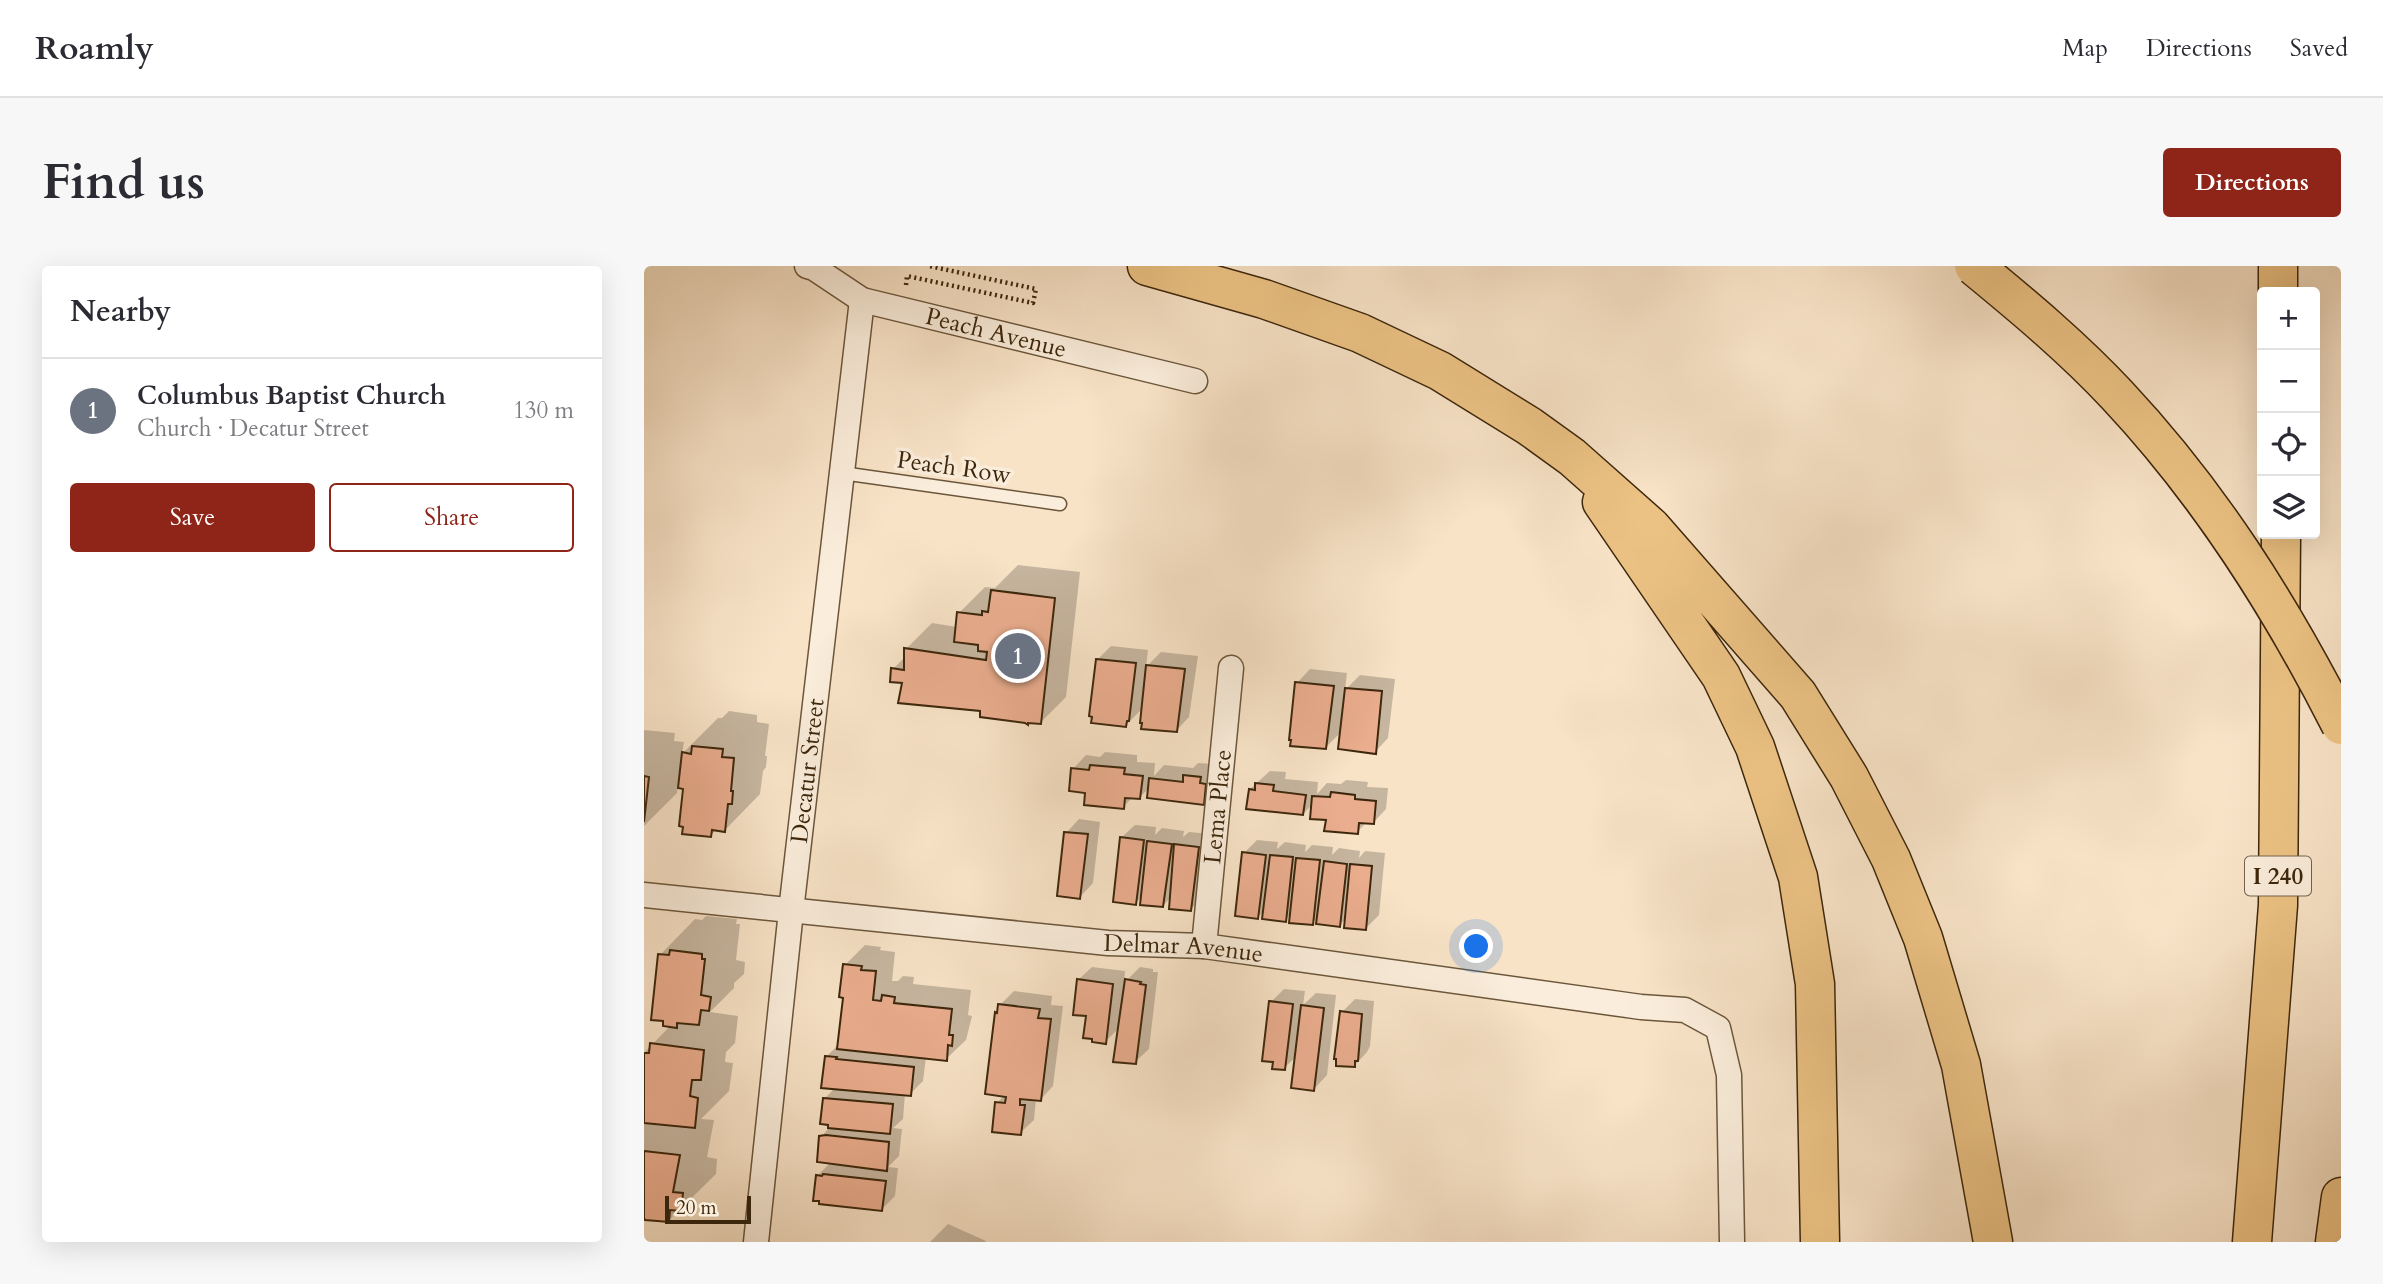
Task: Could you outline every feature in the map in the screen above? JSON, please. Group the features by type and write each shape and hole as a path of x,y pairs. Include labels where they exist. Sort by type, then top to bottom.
{"highway":[{"path":"1147,266 1264,299 1360,333 1440,371 1529,426 1572,457 1651,527 1798,695 1849,777 1891,859 1923,938 1961,1065 1993,1242"},
{"path":"1974,266 2042,322 2098,376 2183,470 2247,559 2305,655 2341,725"},
{"path":"2278,266 2278,287"},
{"path":"1572,457 1721,676 1755,747 1780,818 1798,877 1815,984 1820,1242"},
{"name":"I 240","path":"2250,1234 2278,905 2281,539"},
{"path":"2335,1242 2341,1197"}],"street":[{"name":"Peach Avenue","path":"807,266 862,300 1195,380"},
{"name":"Decatur Street","path":"756,1242 791,911 862,300"},
{"name":"Lema Place","path":"1204,946 1231,668"},
{"name":"Delmar Avenue","path":"644,895 1108,943 1204,946 1641,1007 1685,1010 1718,1028 1729,1075 1732,1242"}],"lane":[{"name":"Peach Row","path":"842,472 1060,504"}],"path":[{"path":"902,310 907,276 1033,303 1036,289 929,266"}],"building":[{"path":"991,590 1055,598 1041,724 1028,725 980,717 980,711 898,703 902,683 890,682 891,668 904,670 904,648 986,660 987,652 978,651 978,645 954,642 957,612 982,615 982,611 988,612"},
{"path":"1096,659 1136,663 1126,727 1091,723 1092,717 1089,716"},
{"path":"1146,665 1185,669 1177,732 1141,729"},
{"path":"1295,682 1334,686 1326,749 1290,746"},
{"path":"1345,688 1382,691 1376,754 1338,749"},
{"path":"692,746 723,749 722,757 734,758 732,804 728,804 725,832 712,830 711,837 682,834 683,827 679,826 683,789 678,788 682,752 691,754"},
{"path":"1090,765 1125,768 1124,774 1143,776 1140,799 1125,798 1124,809 1084,805 1085,793 1069,791 1071,768 1089,770"},
{"path":"1183,775 1201,777 1200,783 1206,784 1204,805 1147,798 1149,778 1183,782"},
{"path":"644,776 649,777 644,822"},
{"path":"1255,783 1274,785 1273,791 1306,795 1303,815 1246,809 1249,789 1255,790"},
{"path":"1331,792 1355,795 1355,799 1376,801 1374,824 1359,823 1358,834 1324,831 1326,820 1310,819 1312,796 1330,797"},
{"path":"1064,832 1088,834 1080,899 1057,896"},
{"path":"1120,837 1144,840 1136,905 1113,902"},
{"path":"1147,841 1172,844 1163,907 1140,905"},
{"path":"1174,844 1199,847 1191,911 1169,909"},
{"path":"1242,852 1266,855 1258,919 1235,916"},
{"path":"1270,855 1293,857 1286,922 1262,919"},
{"path":"1296,858 1320,860 1313,925 1289,923"},
{"path":"1324,861 1347,864 1340,927 1316,924"},
{"path":"1350,864 1372,866 1366,930 1344,928"},
{"path":"670,950 702,954 702,959 705,959 701,995 711,997 709,1011 701,1010 699,1025 677,1023 677,1028 663,1026 663,1021 651,1020 658,954 669,955"},
{"path":"843,964 862,966 861,970 876,971 873,1000 881,1001 882,995 895,997 894,1003 952,1009 949,1035 953,1035 952,1046 948,1045 947,1061 837,1049 843,998 839,997"},
{"path":"1077,979 1113,984 1106,1044 1083,1038 1086,1016 1073,1015"},
{"path":"1125,979 1146,985 1136,1064 1113,1062"},
{"path":"1269,1001 1293,1004 1285,1070 1272,1069 1273,1062 1262,1061"},
{"path":"998,1004 1040,1009 1038,1018 1051,1019 1041,1101 1020,1099 1020,1105 1025,1105 1021,1135 992,1132 995,1102 1005,1103 1006,1097 985,1094"},
{"path":"1301,1005 1324,1008 1314,1091 1291,1088"},
{"path":"1340,1011 1362,1014 1358,1061 1355,1061 1355,1067 1336,1066 1334,1059"},
{"path":"650,1043 704,1050 701,1080 692,1080 690,1096 698,1098 695,1128 644,1123 644,1053 649,1053"},
{"path":"825,1056 914,1067 911,1096 821,1088"},
{"path":"823,1098 893,1104 890,1134 828,1128 828,1125 820,1124"},
{"path":"819,1136 889,1142 887,1171 817,1162"},
{"path":"644,1151 680,1155 673,1192 683,1193 681,1211 670,1210 669,1222 644,1218"},
{"path":"816,1175 886,1181 882,1211 819,1204 819,1201 813,1201"}],"place":[{"name":"Columbus Baptist Church","path":"1018,656"}]}
